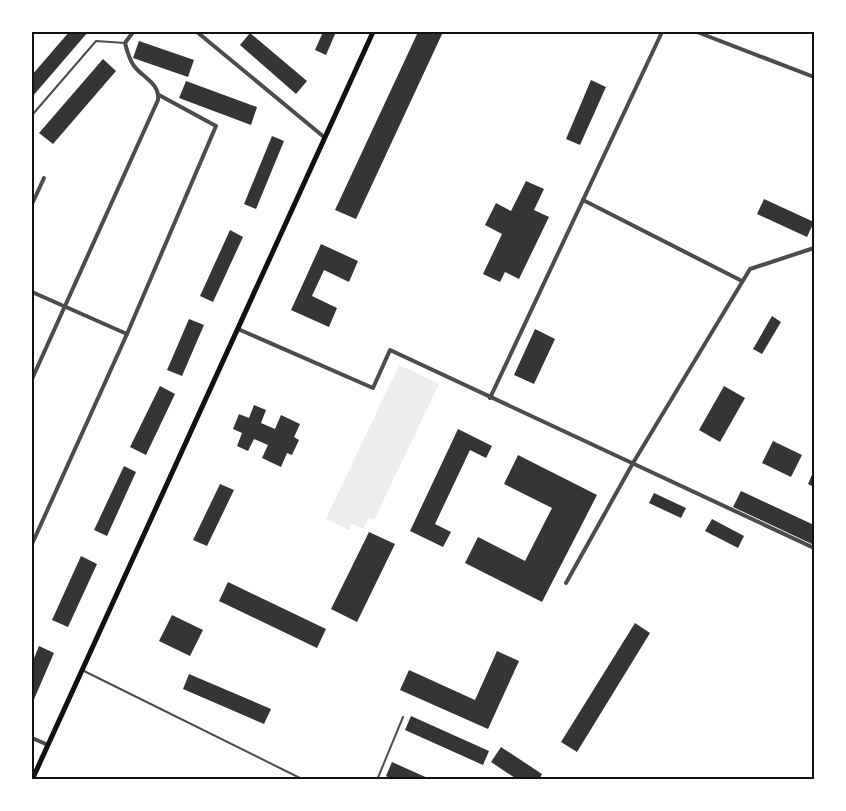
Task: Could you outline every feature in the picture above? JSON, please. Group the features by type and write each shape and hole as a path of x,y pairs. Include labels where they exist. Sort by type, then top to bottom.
{"main road":[{"path":"32,780 373,32"}],"street":[{"path":"32,379 159,95 156,86 134,66 125,43 133,32"},
{"path":"197,32 324,136"},
{"path":"490,398 662,32"},
{"path":"697,32 814,77"},
{"path":"32,544 127,334 216,126 159,95"},
{"path":"32,204 44,178"},
{"path":"583,200 742,281"},
{"path":"566,583 633,464 750,268 814,248"},
{"path":"32,292 127,334"},
{"path":"238,329 373,388 390,350 814,548"},
{"path":"32,738 48,745"}],"lane":[{"path":"33,114 96,41 125,43"},
{"path":"82,670 304,780"},
{"path":"377,780 403,717"}],"shaded area":[{"path":"399,365 439,384 374,520 369,518 363,529 352,524 349,530 326,519"}],"building":[{"path":"69,32 88,32 32,97 32,75"},
{"path":"323,32 336,32 326,55 315,50"},
{"path":"418,32 443,32 356,219 335,210"},
{"path":"250,33 307,81 296,94 240,45"},
{"path":"139,41 194,60 188,77 133,58"},
{"path":"103,59 116,71 53,144 39,133"},
{"path":"591,80 606,87 580,145 566,139"},
{"path":"186,81 257,107 251,125 179,98"},
{"path":"272,136 284,141 256,209 244,204"},
{"path":"526,181 544,189 534,210 549,217 519,279 505,272 500,282 483,274 502,234 485,225 496,203 511,211"},
{"path":"764,199 814,222 807,237 757,214"},
{"path":"230,230 243,237 213,302 200,296"},
{"path":"321,244 358,261 349,282 324,270 312,296 337,308 329,327 291,310"},
{"path":"772,316 781,322 762,354 753,349"},
{"path":"189,319 204,325 182,376 167,370"},
{"path":"535,329 555,339 534,384 514,375"},
{"path":"160,386 175,394 146,455 130,447"},
{"path":"724,386 745,398 720,442 699,430"},
{"path":"254,405 266,410 261,423 275,429 281,415 300,424 294,437 299,440 292,455 287,453 281,467 262,458 268,445 254,439 248,451 237,446 242,433 233,429 239,414 249,418"},
{"path":"458,429 492,446 486,458 470,450 435,524 451,532 443,547 410,531"},
{"path":"773,441 802,455 791,477 762,463"},
{"path":"518,455 597,495 542,602 465,563 478,537 525,561 552,508 504,484"},
{"path":"124,466 136,472 107,536 94,530"},
{"path":"814,470 814,487 808,484"},
{"path":"220,484 234,490 207,546 193,540"},
{"path":"741,491 814,525 814,545 733,507"},
{"path":"654,493 686,508 681,518 649,503"},
{"path":"712,519 744,536 738,548 705,531"},
{"path":"369,532 395,544 357,622 331,609"},
{"path":"81,556 97,564 68,627 52,620"},
{"path":"228,582 326,629 317,648 219,601"},
{"path":"172,615 203,630 190,656 159,641"},
{"path":"635,623 650,633 577,752 561,742"},
{"path":"39,646 54,653 32,704 32,663"},
{"path":"497,651 519,661 488,729 400,690 409,670 475,700"},
{"path":"189,674 271,709 264,724 183,689"},
{"path":"411,716 489,751 483,765 405,730"},
{"path":"501,747 542,774 539,780 518,780 491,762"},
{"path":"392,762 432,780 394,780 386,776"}]}
